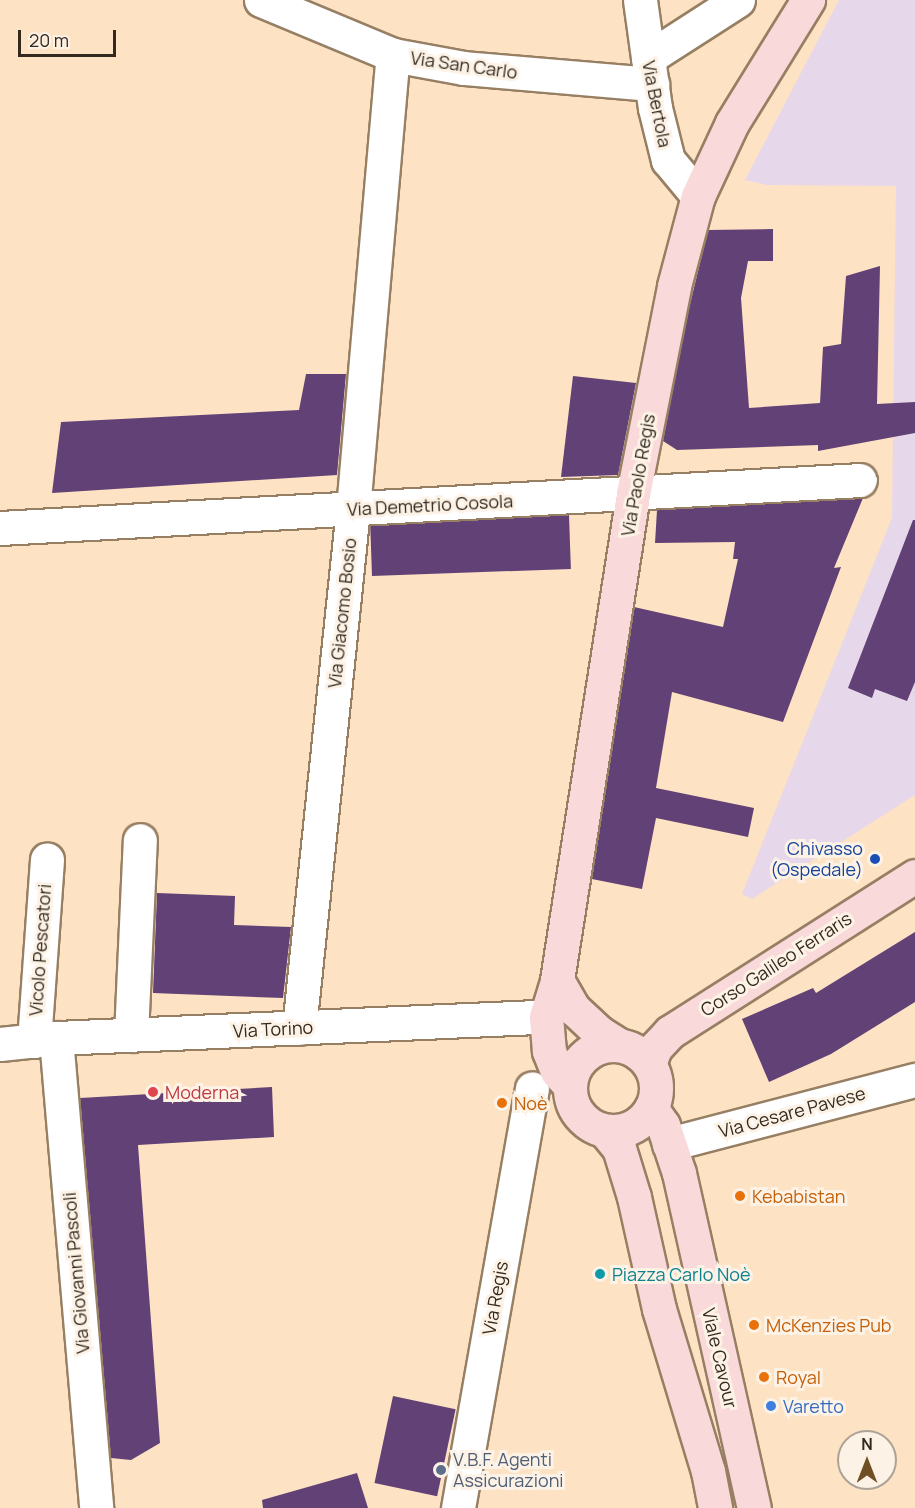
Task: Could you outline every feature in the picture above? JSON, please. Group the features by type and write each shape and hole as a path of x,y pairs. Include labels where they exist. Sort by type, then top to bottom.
{"main road":[{"name":"Via Paolo Regis","path":"546,1017 557,980 633,494 674,286 698,196 732,123 808,0"},
{"name":"Corso Galileo Ferraris","path":"649,1064 655,1048 670,1032 915,876"},
{"path":"557,980 574,1009 600,1033 620,1046"},
{"path":"546,1017 549,1051 557,1071 569,1085"},
{"path":"605,1131 632,1127 651,1108 656,1086 649,1064 631,1049 620,1046 605,1046 591,1050 576,1065 569,1085 570,1098 583,1120 605,1131 619,1148 634,1197 659,1309 708,1471 708,1506"},
{"name":"Viale Cavour","path":"651,1108 663,1125 679,1173 753,1508"}],"street":[{"name":"Via Bertola","path":"640,0 650,71 668,160 698,196"},
{"path":"650,71 738,0"},
{"name":"Via San Carlo","path":"278,4 393,55 464,68 650,71"},
{"name":"Via Giacomo Bosio","path":"299,1028 353,509 393,55"},
{"name":"Via Demetrio Cosola","path":"0,528 860,480"},
{"path":"131,1035 140,840"},
{"name":"Vicolo Pescatori","path":"45,1040 46,859"},
{"name":"Via Torino","path":"0,1044 131,1035 546,1017"},
{"name":"Via Giovanni Pascoli","path":"45,1040 96,1508"},
{"name":"Via Cesare Pavese","path":"669,1144 915,1080"},
{"name":"Via Regis","path":"458,1508 532,1088"}],"shaded area":[{"path":"839,0 915,0 915,795 752,899 742,894 892,518 896,186 767,185 745,180"}],"building":[{"path":"773,229 773,261 748,261 741,298 749,408 820,403 823,347 841,344 846,276 880,266 877,404 915,402 915,433 818,451 818,445 677,450 663,441 685,325 708,230"},
{"path":"306,374 346,374 337,475 52,493 61,422 299,410"},
{"path":"573,376 636,383 618,475 561,477"},
{"path":"863,498 834,568 841,567 783,722 672,692 656,788 754,808 748,837 656,818 642,889 592,879 634,607 723,627 738,559 733,559 735,542 655,543 657,510"},
{"path":"569,515 571,569 372,576 370,522"},
{"path":"913,520 915,520 915,682 907,701 875,689 872,698 848,688"},
{"path":"157,893 235,896 234,925 291,927 283,998 153,993"},
{"path":"915,932 915,1002 831,1054 769,1082 742,1019 813,988 816,993"},
{"path":"272,1087 274,1137 138,1145 160,1443 131,1460 111,1458 80,1098"},
{"path":"393,1396 456,1409 437,1496 374,1483"},
{"path":"357,1473 368,1508 263,1508 262,1500"}],"place":[{"name":"Chivasso (Ospedale)","path":"875,859"},
{"name":"Moderna","path":"153,1092"},
{"name":"Noè","path":"502,1103"},
{"name":"Kebabistan","path":"740,1196"},
{"name":"Piazza Carlo Noè","path":"600,1274"},
{"name":"McKenzies Pub","path":"754,1325"},
{"name":"Royal","path":"764,1377"},
{"name":"Varetto","path":"771,1406"},
{"name":"V.B.F. Agenti Assicurazioni","path":"441,1470"}]}
